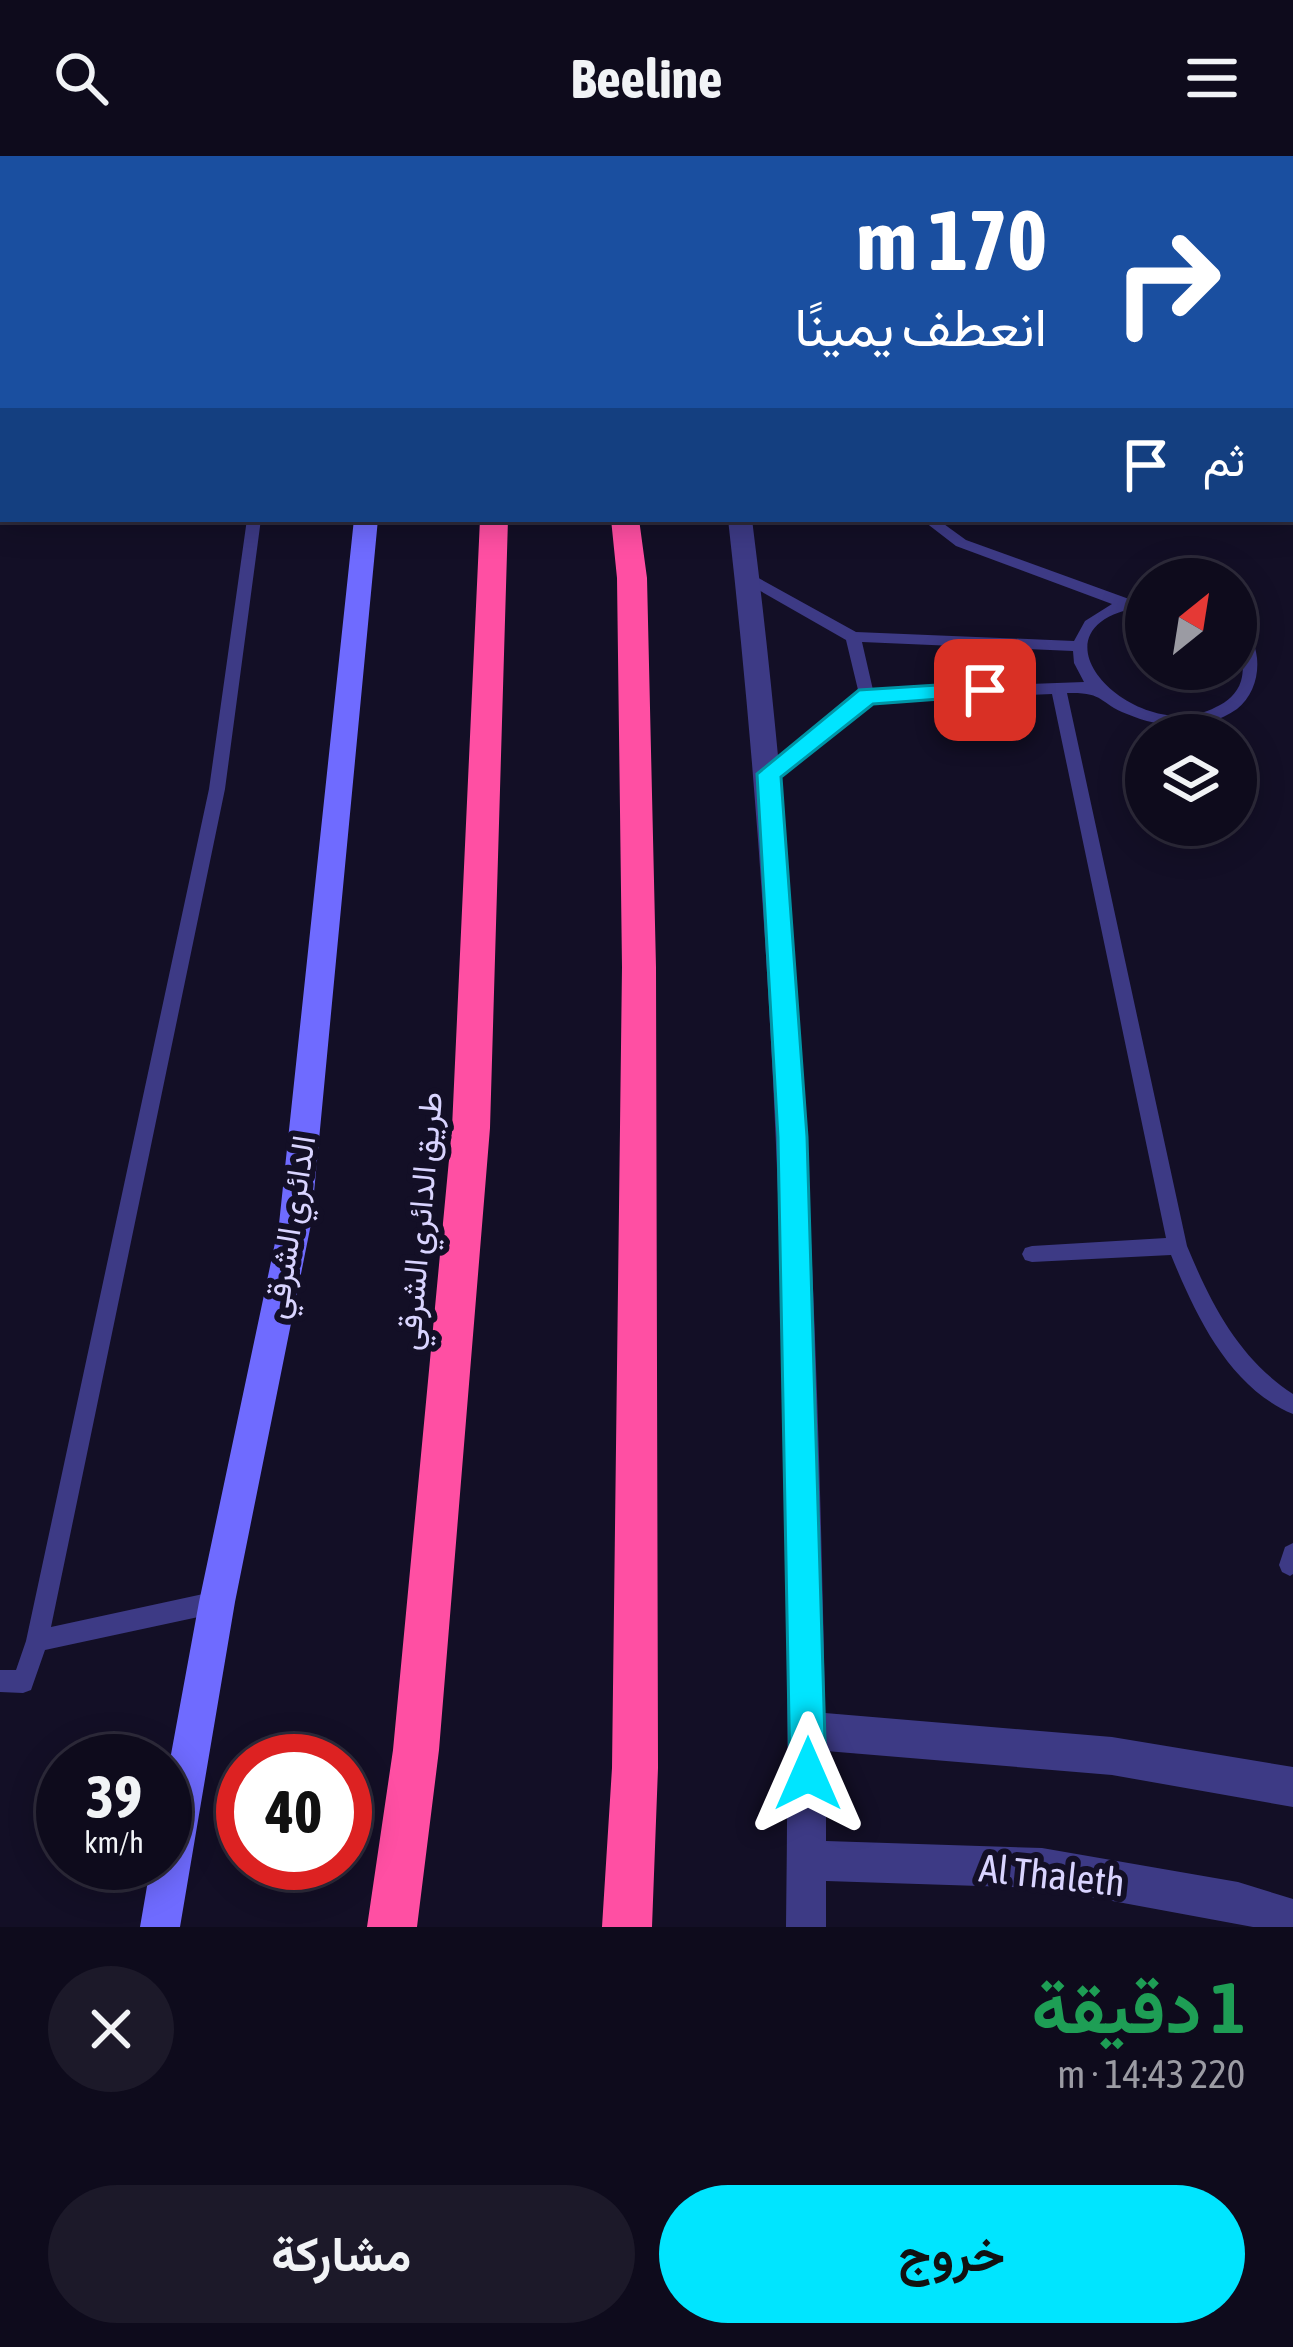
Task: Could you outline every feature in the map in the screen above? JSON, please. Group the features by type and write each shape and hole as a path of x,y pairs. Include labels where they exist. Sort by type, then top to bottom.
{"highway":[{"name":"طريق الدائري الشرقي","path":"392,1927 416,1750 470,1127 494,522"},
{"path":"625,522 632,578 638,967 636,1744 627,1927"}],"main road":[{"name":"الدائري الشرقي","path":"160,1927 218,1602 295,1224 366,522"}],"street":[{"path":"740,522 769,774 793,1137 808,1731 806,1927"},
{"path":"808,1731 1038,1744 1293,1787"},
{"name":"Al Thaleth","path":"807,1860 1042,1868 1238,1902 1293,1919"}],"lane":[{"path":"0,1681 23,1682 37,1641 218,789 254,522"},
{"path":"932,522 961,543 1125,603"},
{"path":"748,578 853,637 1080,646"},
{"path":"1125,603 1087,628 1080,646 1082,666 1095,687 1117,704 1177,723 1236,715 1256,700 1266,682 1266,662 1257,645"},
{"path":"853,637 867,696"},
{"path":"769,774 867,696 1095,687"},
{"path":"1058,688 1177,1246 1199,1301 1226,1342 1251,1376 1293,1405"},
{"path":"1032,1254 1177,1246"},
{"path":"37,1641 218,1602"}],"route":[{"path":"808,1774 793,1137 769,774 867,696 985,690"}]}
